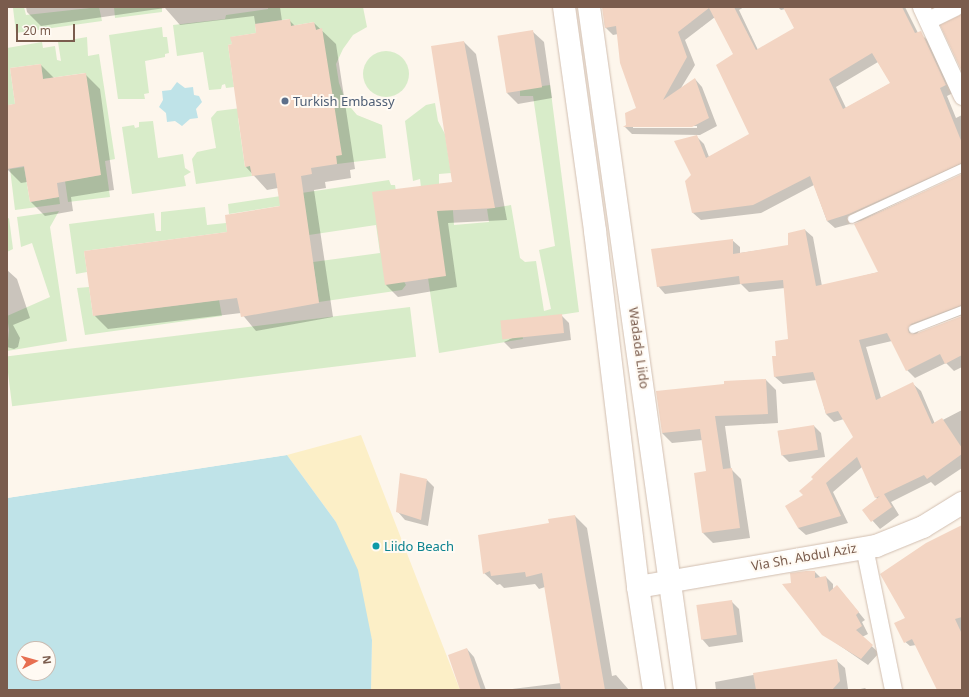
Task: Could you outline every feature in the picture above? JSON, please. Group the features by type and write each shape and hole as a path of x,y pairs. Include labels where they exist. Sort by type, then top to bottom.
{"main road":[{"path":"564,7 595,231 638,587 654,690"},
{"name":"Wadada Liido","path":"589,7 685,690"},
{"name":"Via Sh. Abdul Aziz","path":"638,587 670,580 864,547 902,536 962,503"}],"street":[{"path":"955,7 925,14 962,96"},
{"path":"864,547 893,690"}],"lane":[{"path":"852,219 962,168"},
{"path":"913,329 962,310"}],"green space":[{"path":"24,7 26,15 99,7 102,21 16,33 13,8"},
{"path":"114,7 162,7 162,12 115,18"},
{"path":"268,7 363,7 367,27 353,35 343,49 336,64 339,83 346,102 357,115 382,125 386,158 337,164 322,29 316,30 314,22 291,26 289,19 255,24 256,33 231,37 232,44 228,45 234,87 226,88 225,84 222,85 221,89 209,90 203,52 177,56 173,25 225,19 226,15 268,9"},
{"path":"162,27 163,37 167,37 169,53 165,54 165,57 145,61 149,93 144,94 145,99 118,99 109,35"},
{"path":"87,37 88,56 99,54 115,159 105,161 110,197 68,202 65,181 100,175 85,73 43,79 41,64 10,68 15,104 8,105 7,48 42,42 43,48 55,46 57,60 61,61 58,42"},
{"path":"381,51 391,51 399,55 405,61 409,69 409,79 405,87 399,93 391,97 381,97 373,93 367,87 363,79 363,69 367,61 373,55"},
{"path":"550,85 579,312 520,321 523,339 439,353 428,278 420,179 413,181 405,121 426,105 435,103 438,121 445,134 451,173 439,174 439,184 451,183 454,225 489,222 487,209 511,205 520,258 525,262 536,261 544,311 551,309 539,250 555,246 533,96 520,96 520,89"},
{"path":"241,108 242,117 238,118 245,167 250,166 252,176 196,184 192,159 197,152 216,148 211,118 217,111"},
{"path":"153,121 158,158 183,154 185,168 191,172 184,176 186,186 132,194 122,127 134,125 135,128 139,127 139,122"},
{"path":"24,167 30,202 59,197 60,204 15,210 10,169"},
{"path":"389,180 391,185 395,185 409,277 402,278 406,285 402,290 319,302 313,262 380,253 376,225 309,235 304,202 229,214 228,204"},
{"path":"205,207 207,225 226,223 227,232 84,251 87,272 76,274 69,224 154,213 156,231 161,231 161,212"},
{"path":"59,211 50,227 67,341 7,351 9,330 7,316 50,297 32,243 21,247 17,217"},
{"path":"9,218 13,249 7,252 7,219"},
{"path":"89,287 93,316 219,300 222,316 85,335 77,288"},
{"path":"410,307 416,357 12,406 7,356"}],"sand":[{"name":"Liido Beach","path":"361,435 460,690 371,690 372,640 336,522 287,455"}],"water":[{"path":"177,82 185,88 193,87 194,95 199,96 202,102 196,109 198,118 190,119 182,126 175,121 167,122 166,113 159,107 163,100 162,91 171,90"},
{"path":"287,455 336,522 358,570 372,640 371,690 7,690 7,498"}],"pier":[{"path":"287,455 7,498 7,496"}],"building":[{"path":"602,7 734,7 756,50 794,28 783,7 902,7 915,33 921,31 946,85 940,88 962,143 962,163 849,214 827,221 810,176 753,205 692,213 685,181 691,175 674,141 697,135 706,158 749,134 716,65 733,54 709,8 678,32 687,57 663,100 695,78 709,118 692,127 623,127 626,125 625,113 636,108 620,63 616,26 605,28","holes":["872,53 890,83 843,109 829,79"]},
{"path":"962,14 962,72 940,25"},
{"path":"290,19 291,26 314,22 316,30 322,28 342,155 336,156 337,164 311,168 312,174 301,176 319,303 241,317 237,298 93,316 84,251 227,232 225,215 280,206 275,173 252,176 250,166 245,167 228,45 232,44 230,37 256,33 255,24"},
{"path":"533,30 542,87 507,93 497,36"},
{"path":"464,41 495,208 437,211 446,276 385,285 372,192 452,182 431,46"},
{"path":"41,64 43,79 86,73 101,175 57,183 59,197 30,202 24,166 7,169 7,105 15,104 10,68"},
{"path":"962,174 962,305 911,324 908,329 909,333 915,334 962,316 962,355 945,364 940,354 906,371 887,333 859,340 876,400 913,382 932,424 942,418 962,448 962,454 927,479 924,475 884,494 892,507 871,522 862,510 880,496 875,498 857,457 826,483 841,516 798,528 785,506 803,495 799,491 813,479 811,477 853,437 838,411 826,414 813,372 774,377 772,356 776,356 775,341 788,339 783,280 740,284 739,276 657,287 651,249 733,239 733,254 788,245 788,233 805,229 816,286 878,272 854,224"},
{"path":"562,314 564,333 502,339 500,320"},
{"path":"766,379 768,414 715,416 723,469 732,468 740,528 702,533 694,473 706,471 700,429 662,433 656,391 724,384 724,381"},
{"path":"814,425 818,450 781,455 777,431"},
{"path":"400,473 427,479 421,520 396,512"},
{"path":"575,515 605,690 561,690 542,573 526,577 525,572 491,576 490,571 483,574 478,535 549,523 548,519"},
{"path":"962,525 962,617 955,619 962,634 962,690 937,690 912,639 904,643 894,623 905,618 880,574 926,543"},
{"path":"815,571 815,578 826,576 829,592 837,585 859,612 856,615 862,626 856,630 873,645 861,659 822,635 782,584 791,583 790,573"},
{"path":"732,600 737,635 701,640 696,605"},
{"path":"467,648 481,690 460,690 448,655"},
{"path":"837,659 840,681 832,690 756,690 753,673"}],"place":[{"name":"Turkish Embassy","path":"285,101"},
{"name":"Liido Beach","path":"376,546"}]}
